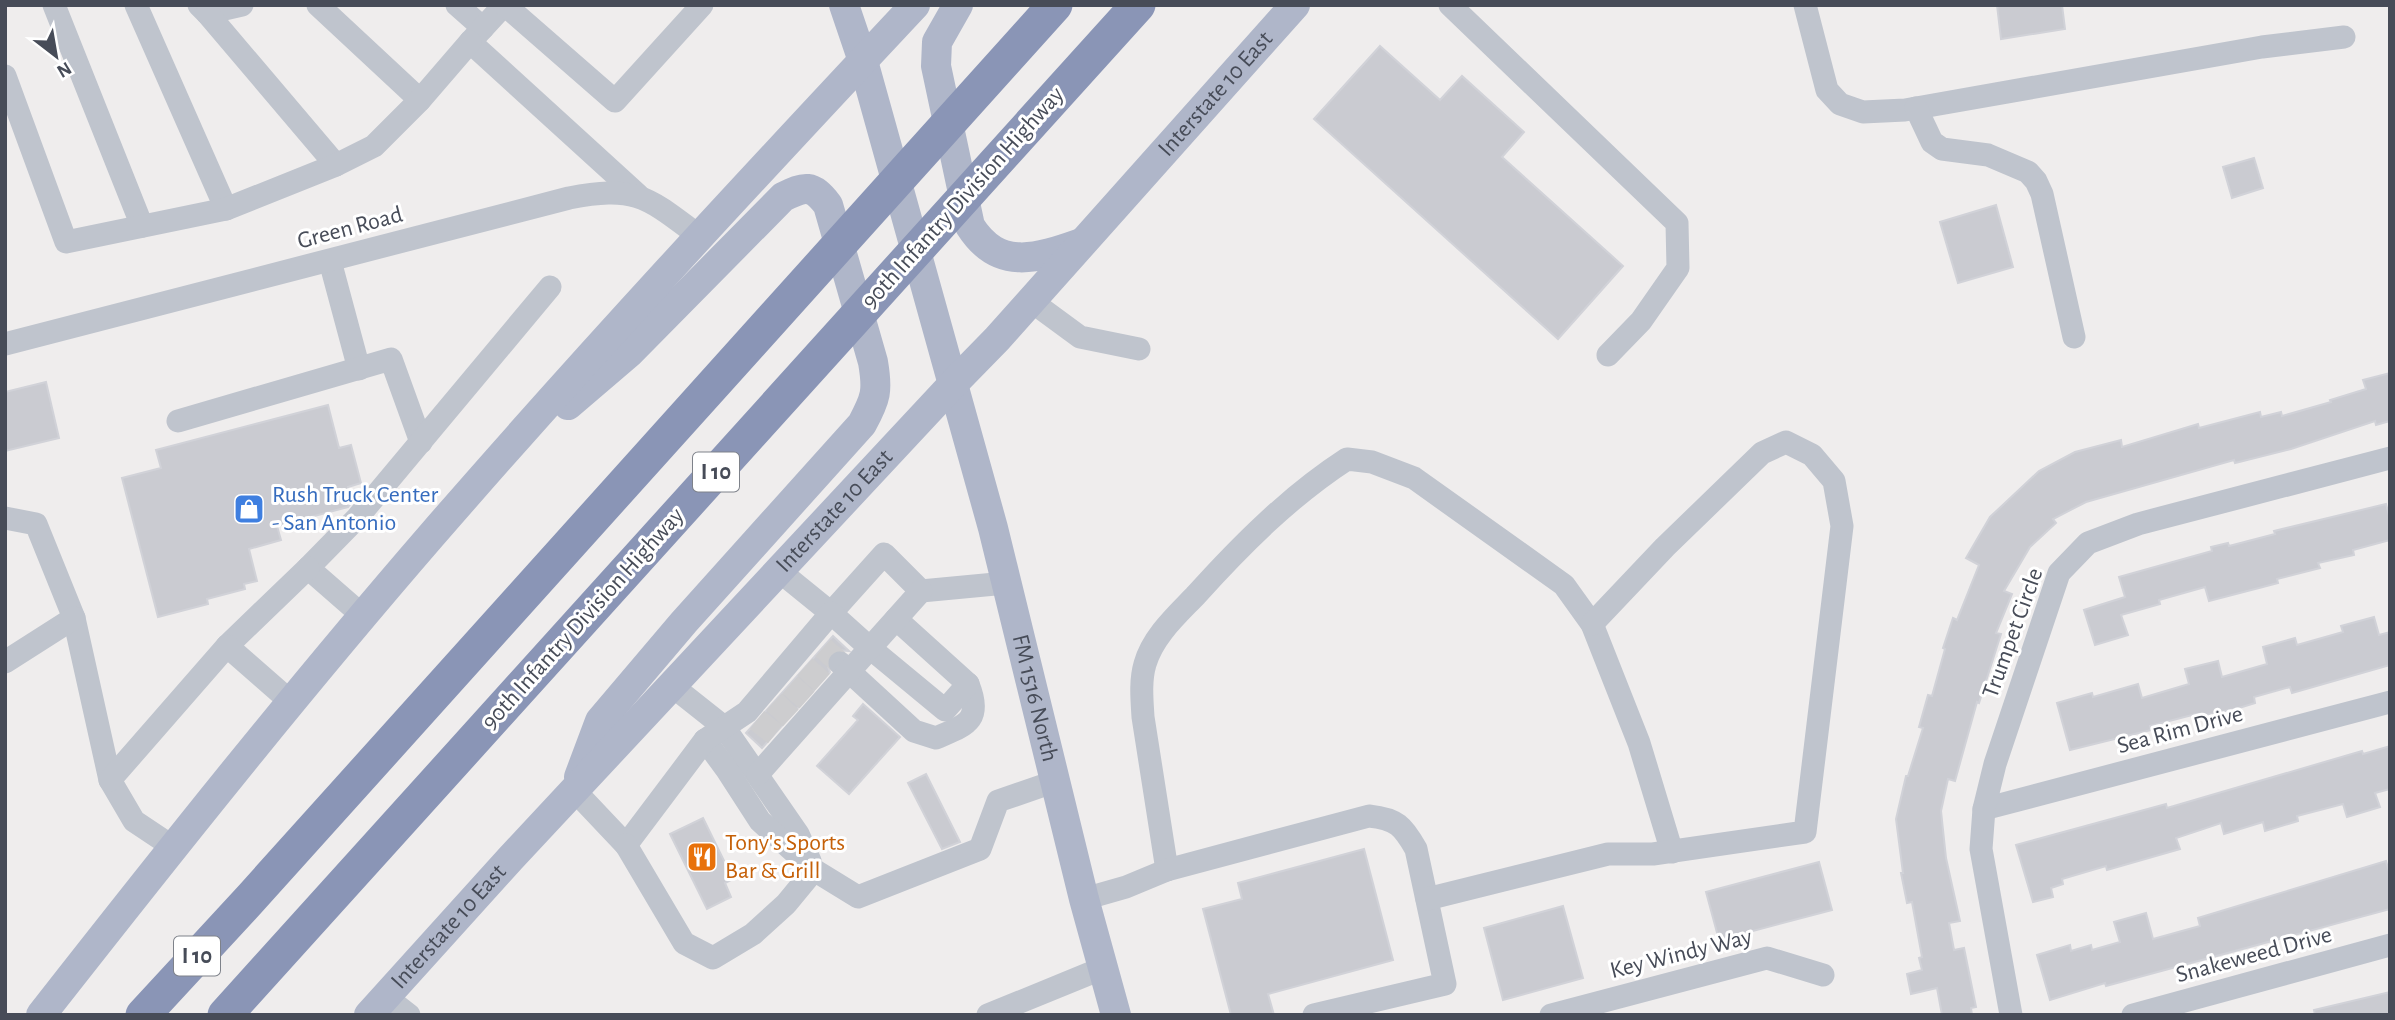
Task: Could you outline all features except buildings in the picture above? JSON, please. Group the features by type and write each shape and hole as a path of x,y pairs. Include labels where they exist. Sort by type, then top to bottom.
{"highway":[{"name":"I 10","path":"142,1015 252,897 1055,5"},
{"name":"90th Infantry Division Highway","path":"225,1015 1138,5"}],"main road":[{"name":"FM 1516 North","path":"844,5 863,61 954,383 993,528 1084,899 1116,1015"},
{"path":"41,1015 291,702 480,480 699,236 915,5"},
{"path":"958,5 937,42 936,66 970,226 979,241 999,253 1020,259 1042,257 1084,242"},
{"name":"Interstate 10 East","path":"388,1009 574,790 1031,301 1295,5"},
{"path":"480,480 630,352 783,197 802,188 817,191 828,205 873,362 877,386 874,403 862,424 684,622 600,721 574,790"}],"street":[{"path":"54,5 142,226"},
{"path":"136,5 226,209"},
{"path":"203,9 243,5"},
{"path":"318,5 420,100"},
{"path":"457,5 477,35 638,195"},
{"path":"5,76 66,242 226,209 336,165 374,146 420,100 504,5 615,101 702,5"},
{"path":"1450,5 1677,223 1678,268 1641,321 1608,355"},
{"path":"1805,5 1827,90 1840,104 1863,112 1916,108 2262,47 2344,37"},
{"path":"203,9 336,165"},
{"path":"1916,108 1932,142 1942,149 1988,155 2028,172 2036,181 2042,194 2074,337"},
{"name":"Green Road","path":"5,344 596,193 638,195 655,203 699,236"},
{"path":"330,261 359,369"},
{"path":"110,780 227,646 357,518 550,288"},
{"path":"1031,301 1080,337 1139,349"},
{"path":"178,421 391,359 421,442"},
{"path":"1427,898 1608,854 1672,852 1805,832 1842,526 1834,481 1812,456 1786,442 1762,453 1665,547 1592,624"},
{"name":"Trumpet Circle","path":"2011,1015 1981,849 1984,809 1995,764 2059,573 2088,543 2137,524 2390,458"},
{"path":"1167,870 1143,717 1145,663 1161,633 1231,556 1314,480 1347,459 1372,462 1414,478 1564,585 1592,624 1639,743 1672,852"},
{"path":"5,518 36,524 74,618 110,780 134,821 173,847"},
{"path":"626,845 705,740 724,727 752,716 768,698 806,683 831,655 831,613 884,554 921,591"},
{"path":"308,568 363,616"},
{"path":"778,570 945,710 968,684"},
{"path":"758,774 788,730 806,683 831,655 870,648 921,591 1006,583"},
{"path":"5,662 74,618"},
{"path":"831,655 914,731 936,738 959,728 971,718 975,701 968,684 896,619"},
{"path":"227,646 291,702"},
{"path":"671,685 724,727 799,834 814,870"},
{"name":"Sea Rim Drive","path":"1984,809 2390,702"},
{"path":"705,740 760,821 814,870 858,897 980,849 998,801 1056,781"},
{"path":"574,790 626,845 684,943 713,958 752,934 786,904 814,870"},
{"path":"1084,899 1126,887 1167,870 1369,816 1397,822 1406,831 1416,849 1445,984 1314,1015"},
{"name":"Snakeweed Drive","path":"2133,1015 2390,945"},
{"name":"Key Windy Way","path":"1551,1015 1767,958 1823,975"},
{"path":"988,1015 1103,968"}],"tunnel":[{"path":"823,648 840,663"},
{"path":"805,667 823,683"},
{"path":"790,685 807,700"},
{"path":"774,702 791,718"},
{"path":"757,720 776,735"}],"place":[{"name":"Rush Truck Center - San Antonio","path":"249,509"},
{"name":"Tony's Sports Bar & Grill","path":"702,857"}]}
